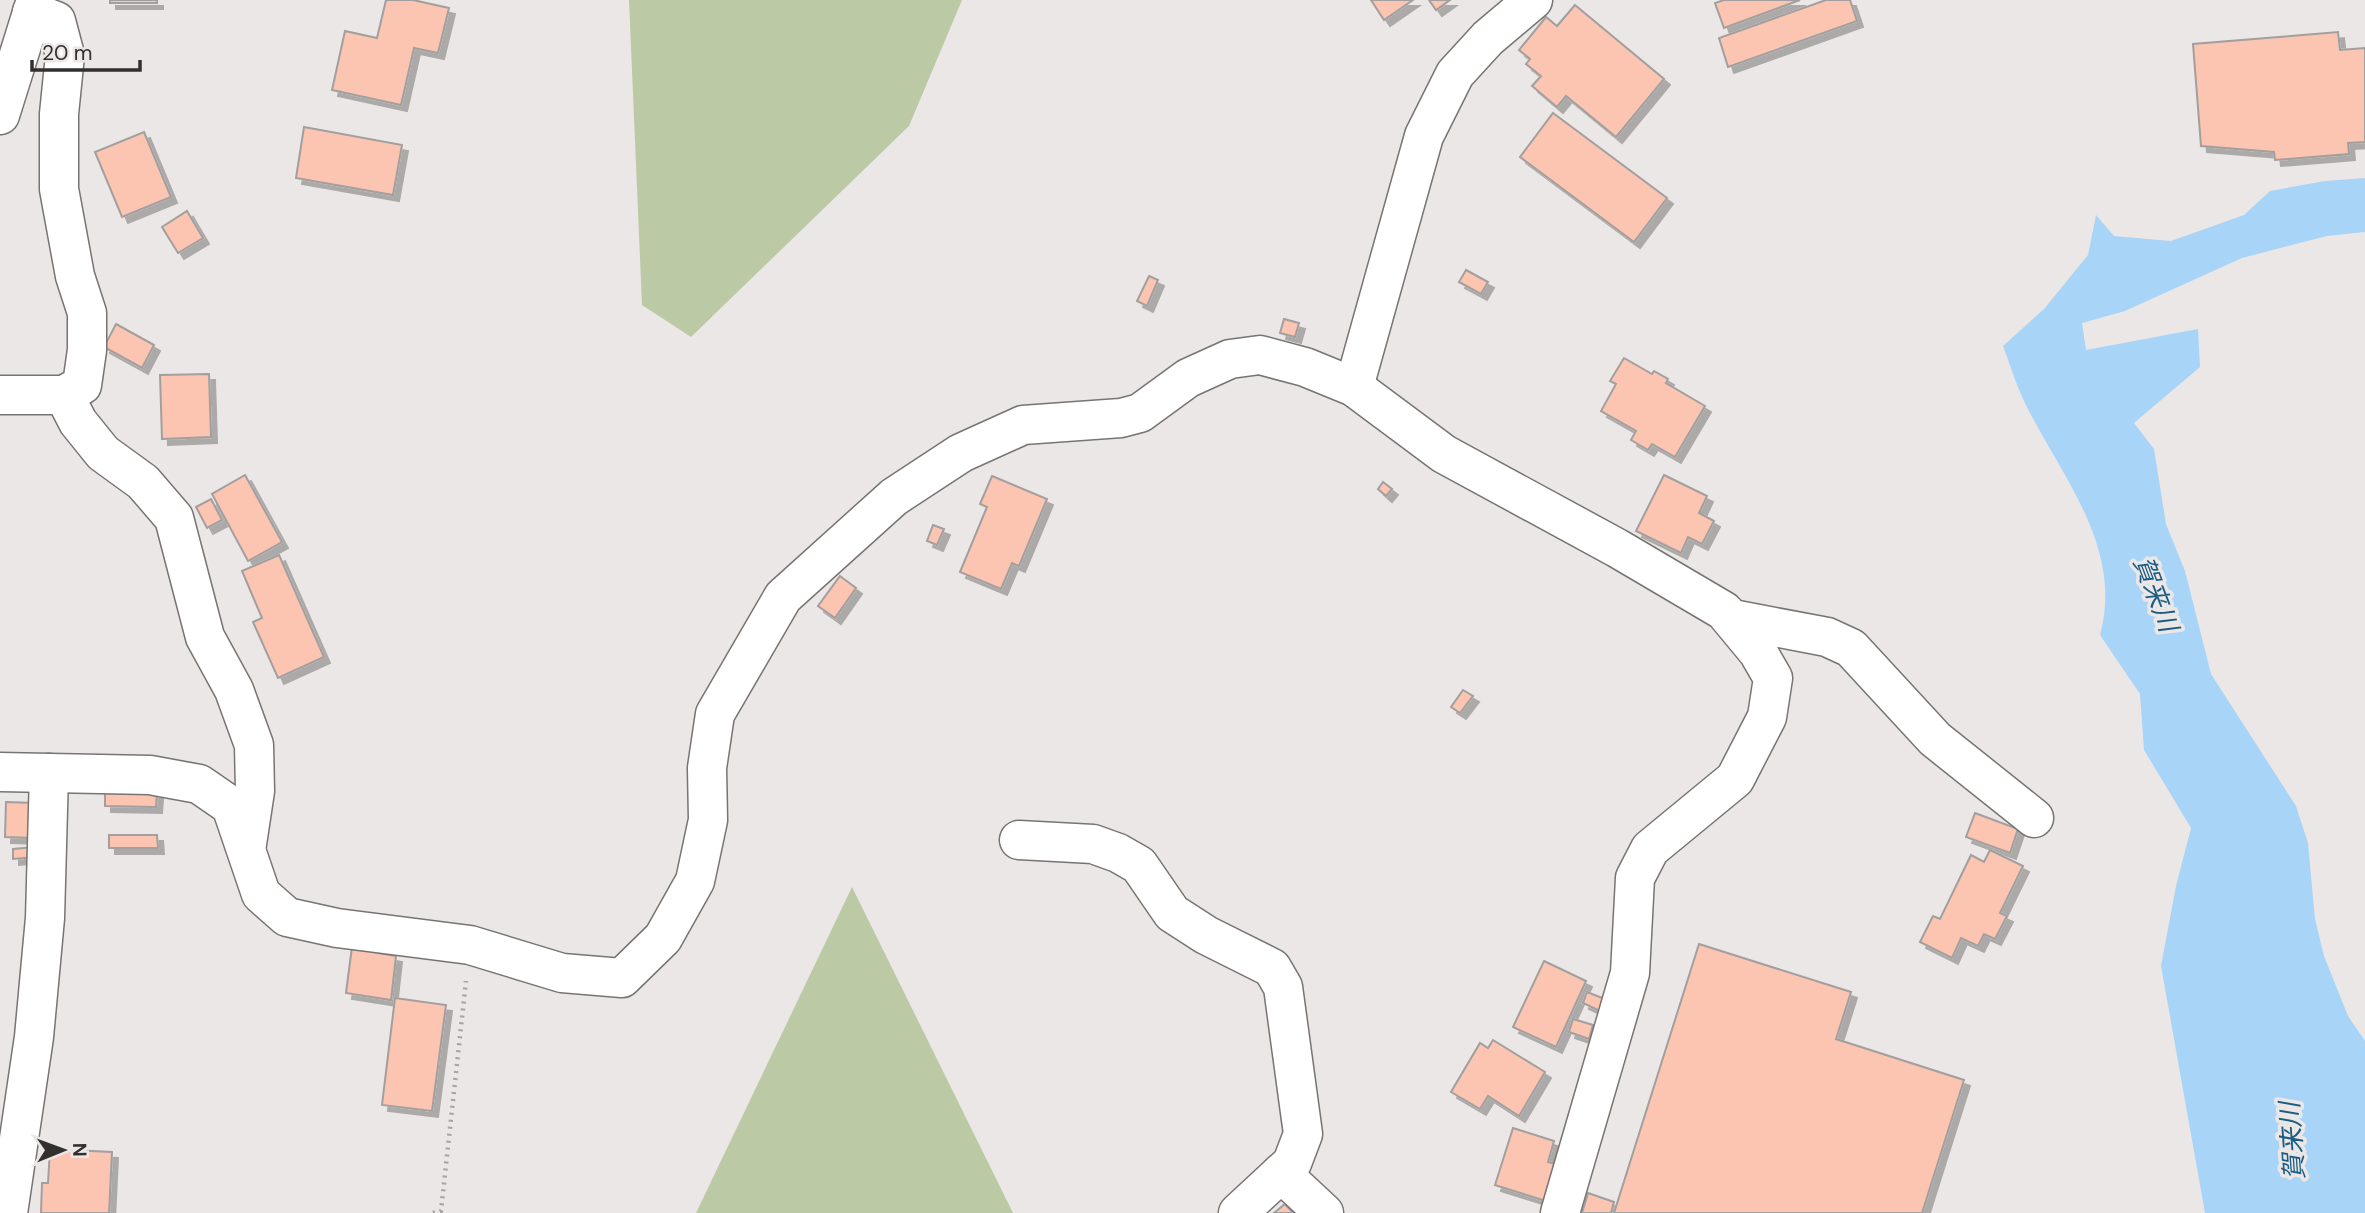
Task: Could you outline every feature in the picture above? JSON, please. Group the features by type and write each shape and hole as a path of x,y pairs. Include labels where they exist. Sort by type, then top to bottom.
{"street":[{"path":"1354,387 1424,136 1455,74 1488,38 1533,0"},
{"path":"0,115 34,6 56,22 65,55 59,114 59,189 75,276 87,313 88,350 82,385 64,395 0,395"},
{"path":"0,772 150,775 198,784 231,806 247,846 261,894 287,917 337,928 470,945 562,972 622,978 663,938 695,881 708,820 707,768 715,715 783,597 894,497 961,453 1023,425 1121,418 1140,413 1188,378 1230,359 1260,355 1305,367 1354,387 1444,454 1617,548 1724,611 1758,652 1773,678 1767,717 1735,779 1650,849 1635,878 1630,973 1560,1213"},
{"path":"64,395 78,422 103,453 143,482 174,518 205,637 234,691 254,745 255,791 247,846"},
{"path":"1732,619 1827,637 1851,648 1936,739 2034,818"},
{"path":"8,1213 34,1037 45,918 48,773"},
{"path":"1019,840 1093,844 1118,853 1139,865 1172,913 1206,935 1272,968 1283,987 1303,1134 1292,1163 1238,1213"},
{"path":"1281,1173 1324,1213"}],"path":[{"path":"433,1213 441,1211 470,945"}],"green space":[{"path":"629,0 962,0 909,126 691,337 642,305"},
{"path":"852,887 1013,1213 696,1213"}],"water":[{"name":"賀来川","path":"2365,178 2365,232 2327,236 2242,258 2125,311 2082,323 2086,350 2198,329 2200,367 2134,423 2154,449 2166,524 2185,571 2211,674 2296,806 2308,843 2315,919 2324,956 2348,1016 2365,1041 2365,1213 2205,1213 2161,966 2176,886 2191,828 2144,750 2140,694 2100,635 2105,604 2104,575 2087,518 2025,403 2003,346 2044,309 2088,255 2096,215 2114,236 2171,241 2244,215 2270,191 2325,181"}],"building":[{"path":"110,0 157,0 157,3 110,3"},
{"path":"386,0 413,0 449,8 438,53 414,48 401,105 332,90 345,31 377,38"},
{"path":"1371,0 1413,0 1384,20"},
{"path":"1429,0 1450,0 1436,10"},
{"path":"1724,0 1800,0 1724,28 1715,3"},
{"path":"1826,0 1850,0 1857,21 1728,67 1719,38"},
{"path":"1575,5 1664,79 1616,137 1566,96 1557,107 1532,86 1541,76 1526,64 1530,59 1519,50 1546,17 1557,26"},
{"path":"2338,32 2340,50 2365,48 2365,142 2348,143 2349,154 2275,160 2274,152 2201,146 2193,44"},
{"path":"1553,113 1667,198 1634,242 1520,157"},
{"path":"304,127 402,145 393,195 296,178"},
{"path":"144,132 171,197 122,217 95,152"},
{"path":"187,211 203,238 178,253 162,227"},
{"path":"1466,270 1488,282 1481,294 1459,282"},
{"path":"1149,276 1158,280 1147,306 1137,301"},
{"path":"1284,319 1299,323 1295,337 1280,333"},
{"path":"116,324 154,345 142,368 104,347"},
{"path":"1624,358 1652,374 1654,371 1668,379 1666,383 1705,406 1675,457 1652,444 1648,450 1631,440 1636,431 1601,411 1616,384 1610,381"},
{"path":"209,374 211,437 162,439 160,375"},
{"path":"245,475 282,542 248,561 212,494"},
{"path":"1664,475 1707,496 1699,513 1714,521 1702,544 1688,537 1681,553 1636,531"},
{"path":"992,476 1047,499 1019,566 1012,563 1001,589 960,572 987,507 980,504"},
{"path":"1383,482 1392,489 1386,496 1378,489"},
{"path":"211,499 222,520 207,528 196,507"},
{"path":"933,525 944,529 937,545 927,541"},
{"path":"279,555 324,657 278,678 253,622 262,618 242,571"},
{"path":"840,576 856,588 835,618 818,606"},
{"path":"1463,690 1473,696 1460,713 1451,707"},
{"path":"105,792 157,793 156,807 105,806"},
{"path":"6,802 36,803 35,838 5,837"},
{"path":"1975,813 2018,829 2010,853 1966,837"},
{"path":"109,835 157,835 158,848 109,848"},
{"path":"35,847 36,857 13,859 13,849"},
{"path":"1990,850 2023,866 2000,913 2007,916 1995,939 1984,934 1978,946 1961,938 1952,958 1920,942 1933,916 1940,919 1971,855 1984,862"},
{"path":"353,939 380,943 378,953 396,956 391,1000 346,993"},
{"path":"1699,944 1851,992 1836,1039 1964,1080 1922,1213 1614,1213"},
{"path":"1544,961 1586,981 1556,1047 1513,1027"},
{"path":"1587,992 1605,999 1600,1011 1583,1003"},
{"path":"395,998 446,1005 432,1111 382,1105"},
{"path":"1573,1019 1593,1025 1589,1039 1569,1032"},
{"path":"1493,1040 1545,1072 1519,1116 1488,1096 1480,1109 1451,1092 1480,1043 1488,1048"},
{"path":"1513,1128 1554,1141 1548,1162 1560,1165 1549,1202 1495,1185"},
{"path":"50,1149 112,1152 109,1213 41,1213 42,1183 48,1183"},
{"path":"1588,1193 1614,1202 1611,1213 1582,1213"},
{"path":"1285,1204 1293,1213 1274,1213"}]}
